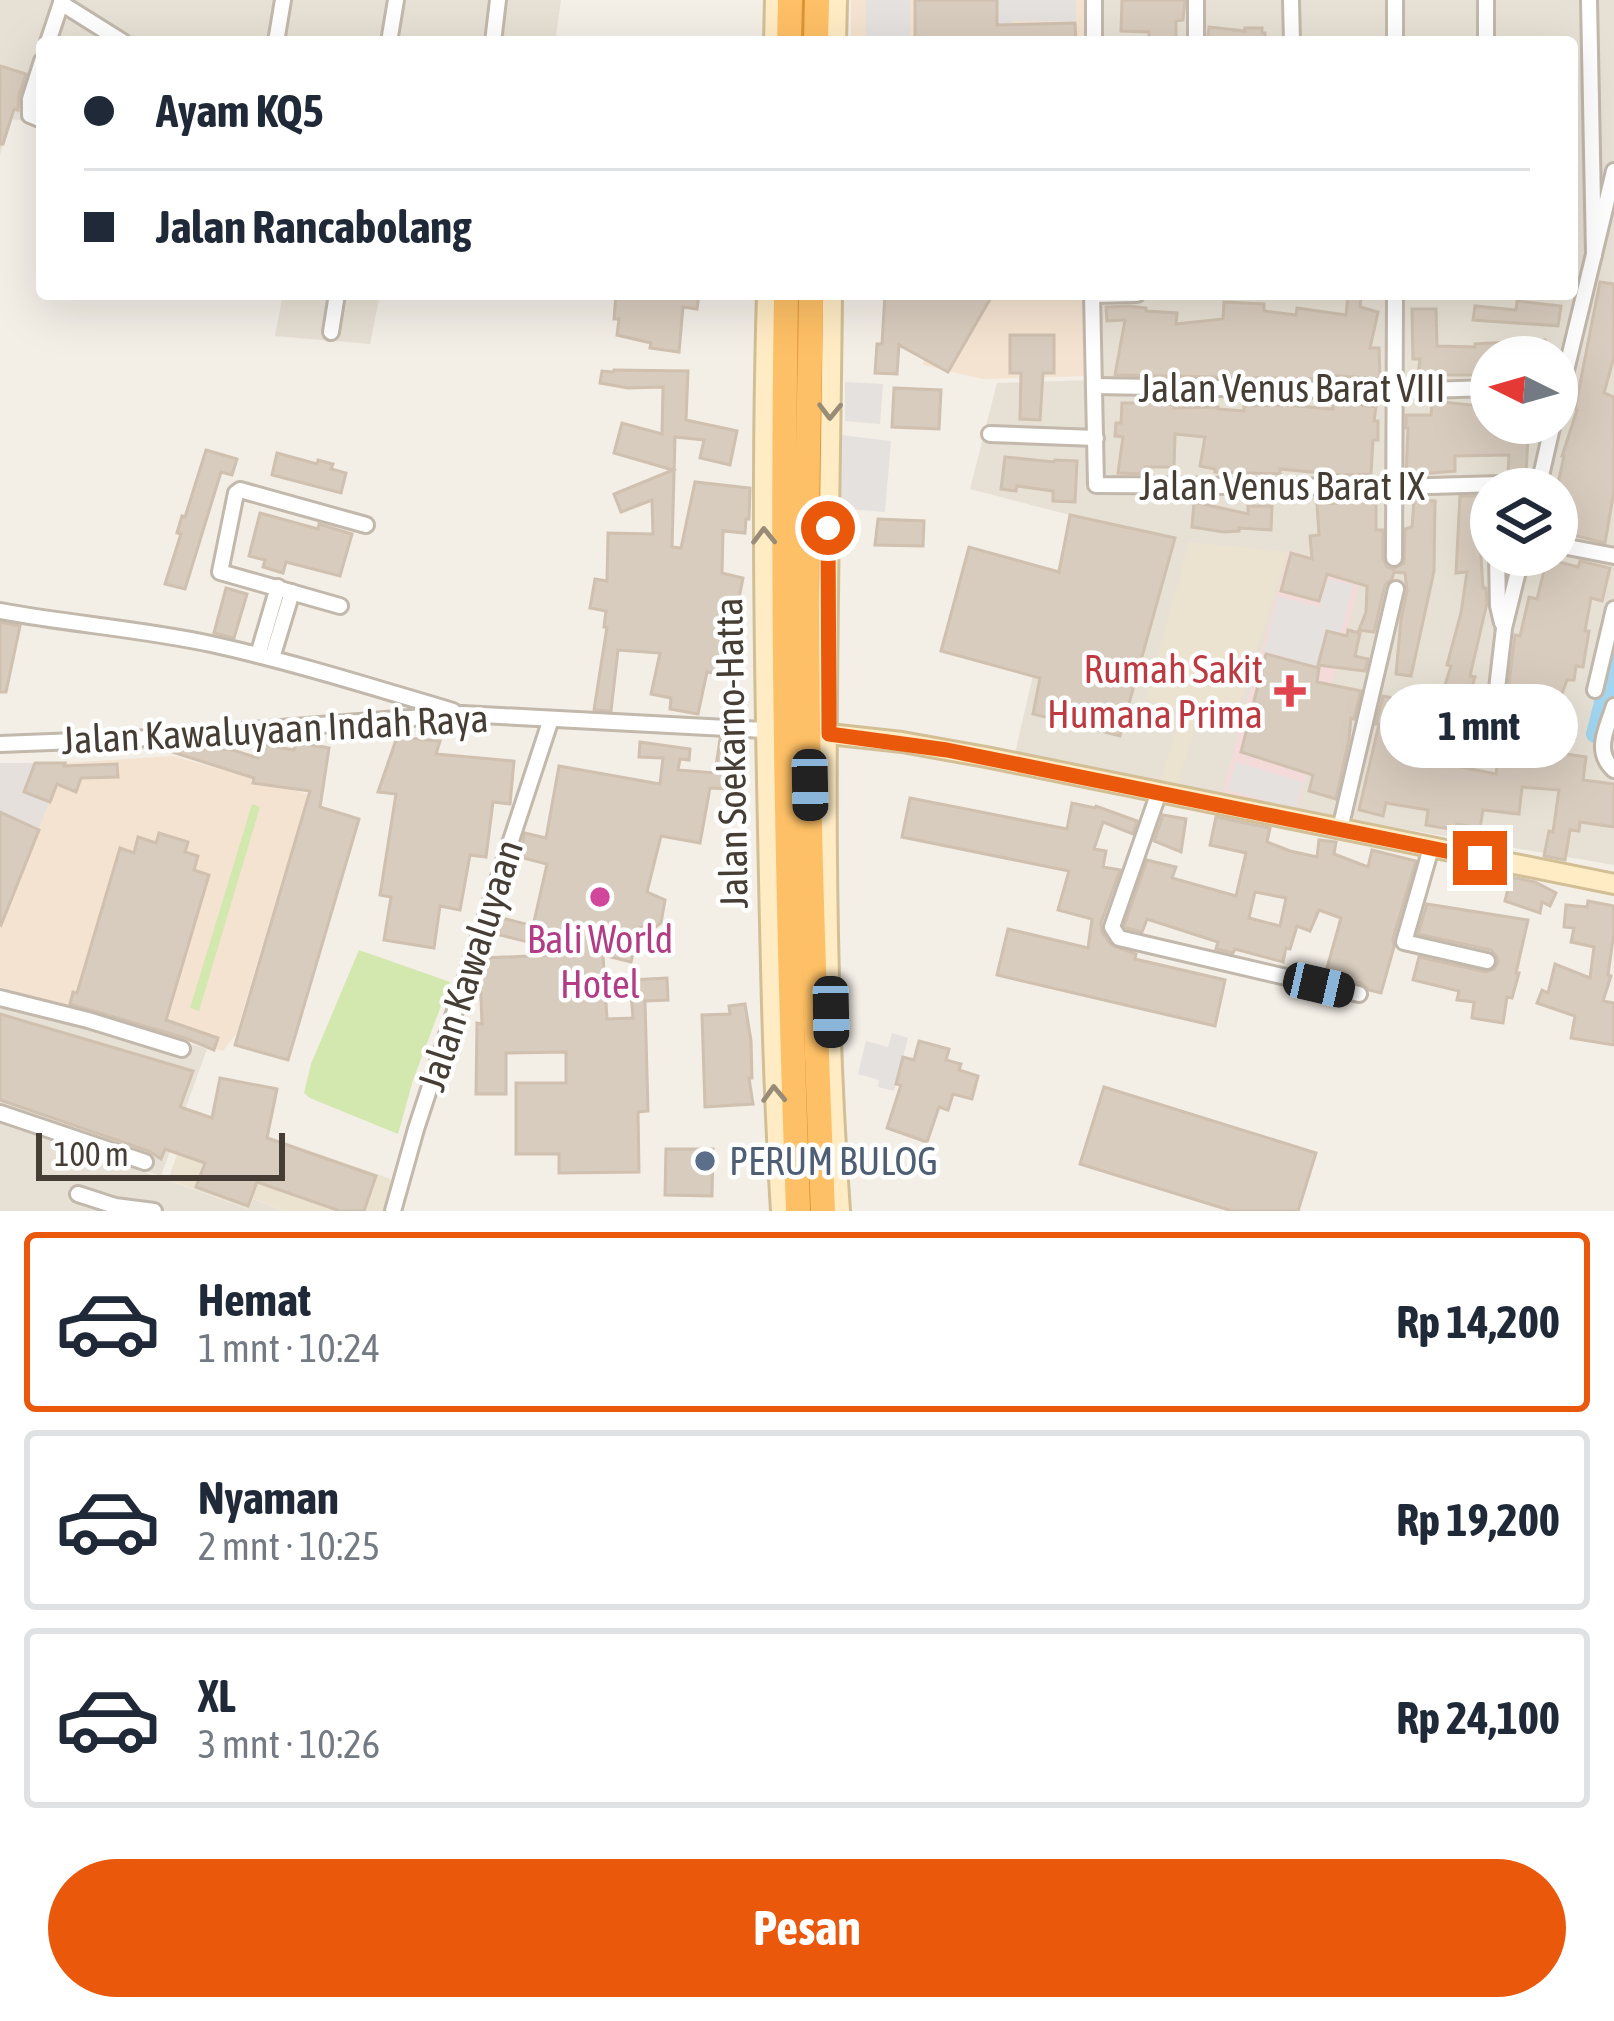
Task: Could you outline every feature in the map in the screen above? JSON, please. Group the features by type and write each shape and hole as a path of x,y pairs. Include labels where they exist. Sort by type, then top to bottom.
{"highway":[{"path":"789,36 790,0"},
{"path":"816,36 817,0"},
{"name":"Jalan Soekarno-Hatta","path":"786,300 783,475 789,959 798,1211"},
{"name":"Jalan Soekarno-Hatta","path":"812,300 807,542 813,944 823,1211"},
{"path":"807,542 826,590"}],"main road":[{"path":"774,36 775,0"},
{"path":"836,0 836,36"},
{"name":"Jalan Soekarno-Hatta","path":"767,300 766,730 781,1211"},
{"path":"832,300 826,590 832,1083 839,1211"},
{"path":"829,734 947,750 1614,884"}],"street":[{"path":"277,36 283,0"},
{"path":"390,36 396,0"},
{"path":"494,36 498,0"},
{"path":"1094,0 1094,36"},
{"path":"1196,0 1196,36"},
{"path":"1291,0 1292,36"},
{"path":"1395,0 1395,36"},
{"path":"1486,0 1486,36"},
{"path":"1589,0 1596,247"},
{"path":"50,36 61,1 114,36"},
{"path":"36,80 30,115 36,118"},
{"path":"1578,291 1596,247 1614,170"},
{"path":"1596,247 1614,243"},
{"path":"331,332 336,300"},
{"path":"990,434 1096,438 1092,300"},
{"path":"1394,559 1395,300"},
{"path":"1569,336 1576,300"},
{"name":"Jalan Venus Barat VIII","path":"1094,386 1470,389"},
{"name":"Jalan Venus Barat IX","path":"1096,438 1096,485 1470,487"},
{"path":"340,606 219,570 238,491 367,525"},
{"path":"1578,549 1614,556"},
{"path":"1497,576 1504,628"},
{"path":"1494,715 1504,628 1517,576"},
{"path":"265,656 284,627 285,589"},
{"path":"1340,829 1396,589"},
{"path":"1595,690 1614,609"},
{"path":"0,610 139,630 265,656 463,714"},
{"path":"1614,706 1602,752 1614,770"},
{"name":"Jalan Kawaluyaan Indah Raya","path":"0,744 152,738 463,714 766,730"},
{"name":"Jalan Kawaluyaan","path":"393,1211 551,719"},
{"path":"1159,791 1112,927 1114,933 1119,938 1359,994"},
{"path":"1431,848 1404,942 1487,961"},
{"path":"0,998 182,1049"},
{"path":"0,1113 145,1162"},
{"path":"78,1194 92,1205 154,1211"}],"shaded area":[{"path":"0,0 561,0 556,36 36,36 36,122 10,119 0,155"},
{"path":"851,0 1087,0 1087,36 851,36"},
{"path":"866,0 910,0 910,36 866,36"},
{"path":"998,0 1076,0 1076,21 1013,21 1013,36 999,36"},
{"path":"1099,0 1614,0 1614,865 1013,762 1070,515 970,489 997,383 1091,380 1093,300 1578,300 1578,36 1098,36"},
{"path":"282,300 379,300 370,344 275,336"},
{"path":"933,300 1087,300 1086,376 983,379 923,365 926,315"},
{"path":"845,382 883,384 880,424 845,421"},
{"path":"841,435 891,441 885,512 838,508"},
{"path":"1189,542 1288,552 1233,725 1198,716 1175,793 1158,788 1182,711 1146,699"},
{"name":"Rumah Sakit Humana Prima","path":"1289,550 1363,571 1296,814 1222,794"},
{"path":"1328,579 1353,585 1341,633 1326,630 1309,693 1293,688 1300,661 1264,651 1278,596 1320,607"},
{"path":"173,756 308,794 236,1034 223,1051 0,987 0,926 65,763"},
{"path":"1236,762 1303,782 1295,809 1228,790"},
{"path":"0,763 65,763 0,926"},
{"path":"0,988 207,1049 161,1176 133,1168 248,1209 253,1199 285,1211 0,1211"},
{"path":"892,1033 908,1038 894,1091 858,1074 866,1041 888,1047"},
{"path":"193,1110 391,1179 384,1211 286,1211 253,1199 249,1209 168,1180"}],"green space":[{"path":"252,804 260,807 199,1011 190,1008"},
{"path":"359,950 450,982 398,1134 304,1093 311,1064"}],"building":[{"path":"915,0 997,0 997,25 1075,23 1076,36 915,36"},
{"path":"1122,0 1185,0 1183,20 1176,21 1176,36 1121,31"},
{"path":"1209,27 1262,28 1265,33 1265,36 1208,36"},
{"path":"0,66 26,74 18,110 14,109 3,144 0,144"},
{"path":"1600,282 1614,284 1614,357 1604,393 1614,397 1614,491 1605,543 1578,536 1578,468 1561,468 1566,444 1578,444 1578,394"},
{"path":"616,300 698,300 697,309 683,307 679,352 650,348 651,343 617,335 619,319 614,319"},
{"path":"885,300 990,300 948,372 899,345 897,374 875,373 877,344 882,344"},
{"path":"1348,300 1361,300 1360,307 1378,312 1370,348 1379,348 1380,379 1115,375 1125,320 1107,321 1106,307 1177,313 1176,324 1223,319 1224,302 1264,304 1264,311 1296,315 1297,308 1346,315"},
{"path":"1517,301 1561,306 1558,326 1473,320 1475,306 1516,310"},
{"path":"1412,309 1436,309 1437,346 1470,347 1470,375 1418,375 1420,359 1413,359"},
{"path":"1010,335 1054,335 1054,373 1043,373 1040,420 1020,419 1021,373 1010,373"},
{"path":"602,371 688,371 686,420 737,431 730,465 700,458 704,440 675,437 672,547 681,548 695,482 750,488 745,533 723,531 722,573 743,578 735,618 741,618 738,677 707,672 698,714 670,709 671,698 651,694 660,653 618,650 611,711 594,710 607,627 606,611 590,608 595,579 607,581 608,533 653,534 652,500 621,512 614,494 673,470 614,453 622,423 662,434 663,387 600,383"},
{"path":"894,388 941,390 939,429 892,427"},
{"path":"1333,401 1376,407 1378,440 1373,440 1371,474 1280,469 1280,474 1215,472 1200,466 1205,437 1175,434 1174,467 1145,467 1144,474 1118,473 1123,437 1115,436 1122,403 1244,411 1244,406 1285,405 1333,409"},
{"path":"1432,401 1470,405 1470,444 1528,444 1526,468 1508,468 1509,455 1455,456 1455,471 1406,475 1406,415 1431,415"},
{"path":"206,450 237,459 232,475 221,472 185,589 165,584 182,516"},
{"path":"277,453 333,464 331,469 346,473 341,493 272,475"},
{"path":"1005,457 1077,461 1075,502 1053,501 1053,491 1017,486 1016,491 1001,489"},
{"path":"1460,496 1470,496 1470,576 1482,576 1487,603 1470,676 1475,677 1461,722 1438,715 1447,689 1451,666 1447,665 1467,572 1456,573"},
{"path":"1342,498 1376,498 1376,530 1383,530 1383,559 1393,569 1404,563 1405,529 1412,527 1414,500 1435,501 1434,571 1411,676 1396,674 1407,592 1405,573 1394,572 1385,585 1374,632 1359,630 1366,612 1367,586 1327,574 1319,601 1281,591 1291,553 1312,559 1310,536 1319,535 1317,504 1342,503"},
{"path":"1194,502 1248,514 1248,506 1272,506 1271,530 1224,532 1192,527"},
{"path":"260,513 352,534 340,576 286,562 283,573 249,556"},
{"path":"1070,515 1175,538 1120,736 1033,714 1040,678 941,651 969,547 1059,572"},
{"path":"878,519 924,521 923,546 875,545"},
{"path":"1580,561 1610,568 1602,601 1591,598 1583,667 1576,666 1574,680 1567,680 1558,705 1565,706 1562,723 1571,724 1566,754 1586,757 1583,780 1614,784 1614,827 1580,822 1579,831 1570,830 1565,860 1544,856 1559,790 1522,787 1519,814 1483,810 1480,828 1426,825 1428,810 1386,803 1383,816 1359,810 1383,696 1403,700 1400,714 1433,720 1429,749 1452,752 1451,765 1496,774 1500,743 1532,747 1539,699 1508,691 1515,635 1520,636 1529,597 1537,599 1543,576 1578,576"},
{"path":"226,588 247,594 234,638 214,633"},
{"path":"0,622 20,626 6,692 0,692"},
{"path":"1348,630 1360,633 1355,656 1368,659 1365,671 1318,665 1327,631 1347,636"},
{"path":"1266,654 1319,668 1317,682 1361,691 1351,718 1336,799 1309,791 1313,775 1241,752"},
{"path":"397,737 440,741 436,754 514,761 510,804 493,802 486,857 470,855 460,910 440,906 434,948 384,940 391,897 380,895 396,794 378,792"},
{"path":"720,739 735,741 733,758 741,759 739,776 730,775 729,789 710,788 700,843 661,836 647,892 665,900 661,923 653,929 640,927 631,962 603,955 607,1019 633,1018 630,980 667,978 668,1000 645,1001 648,1111 638,1112 639,1172 559,1173 559,1154 516,1154 516,1083 566,1083 566,1052 506,1053 506,1094 476,1094 484,958 576,954 492,933 498,917 533,926 547,864 519,857 525,833 546,838 559,766 660,784 663,758 639,757 640,742 690,749 689,760 680,759 678,770 715,773"},
{"path":"296,742 329,748 320,807 359,819 288,1060 235,1045 310,791 253,783 254,778 172,749 229,749 258,758 261,744 294,750"},
{"path":"35,763 117,764 118,777 81,778 76,792 57,784 50,802 24,792"},
{"path":"910,798 1067,829 1072,803 1137,821 1133,834 1103,822 1094,849 1106,851 1103,867 1120,870 1102,932 1111,945 1136,954 1135,959 1225,980 1215,1026 997,975 1008,929 1088,948 1092,919 1058,910 1069,871 902,837"},
{"path":"0,812 39,830 1,925 0,924"},
{"path":"1163,815 1186,819 1181,852 1154,841"},
{"path":"1216,817 1270,828 1267,842 1317,857 1319,840 1336,842 1334,854 1368,867 1372,850 1416,861 1381,993 1362,983 1325,975 1341,918 1319,910 1310,931 1297,926 1283,962 1235,949 1233,953 1216,949 1218,942 1147,919 1142,932 1124,926 1147,860 1176,867 1172,878 1236,896 1246,853 1210,845","holes":["1255,892 1286,898 1280,926 1249,918"]},
{"path":"159,833 188,842 185,852 198,856 194,870 209,875 166,1020 218,1038 214,1050 70,1004 120,848 134,853 138,837 156,843"},
{"path":"1511,877 1556,893 1550,906 1542,902 1540,913 1505,901"},
{"path":"1588,901 1614,906 1611,976 1603,1001 1614,1003 1614,1045 1571,1038 1575,1016 1537,1003 1542,990 1548,993 1555,964 1590,978 1594,947 1571,942 1574,928 1564,927 1566,905 1587,907"},
{"path":"1427,904 1528,920 1519,973 1512,998 1507,997 1503,1023 1472,1018 1474,1002 1457,1000 1459,991 1413,980 1419,957 1486,972 1498,962 1491,950 1418,934"},
{"path":"745,1004 753,1104 705,1107 702,1015 730,1014 729,1006"},
{"path":"0,1014 193,1071 180,1107 212,1118 220,1078 277,1089 267,1138 376,1176 364,1211 340,1211 257,1182 248,1206 196,1187 205,1163 165,1149 161,1159 0,1100"},
{"path":"919,1041 949,1049 946,1060 978,1076 972,1099 953,1094 948,1110 939,1107 927,1142 887,1128 901,1085 896,1084 903,1057 914,1060"},
{"path":"1104,1087 1316,1153 1298,1211 1232,1211 1080,1164"},
{"path":"666,1149 713,1149 712,1196 665,1195"}],"waterway":[{"path":"1595,734 1614,659"}],"place":[{"name":"Rumah Sakit Humana Prima","path":"1290,691"},
{"name":"Bali World Hotel","path":"600,897"},
{"name":"PERUM BULOG","path":"705,1161"}],"route":[{"path":"828,528 829,734 947,750 1480,858"}]}
